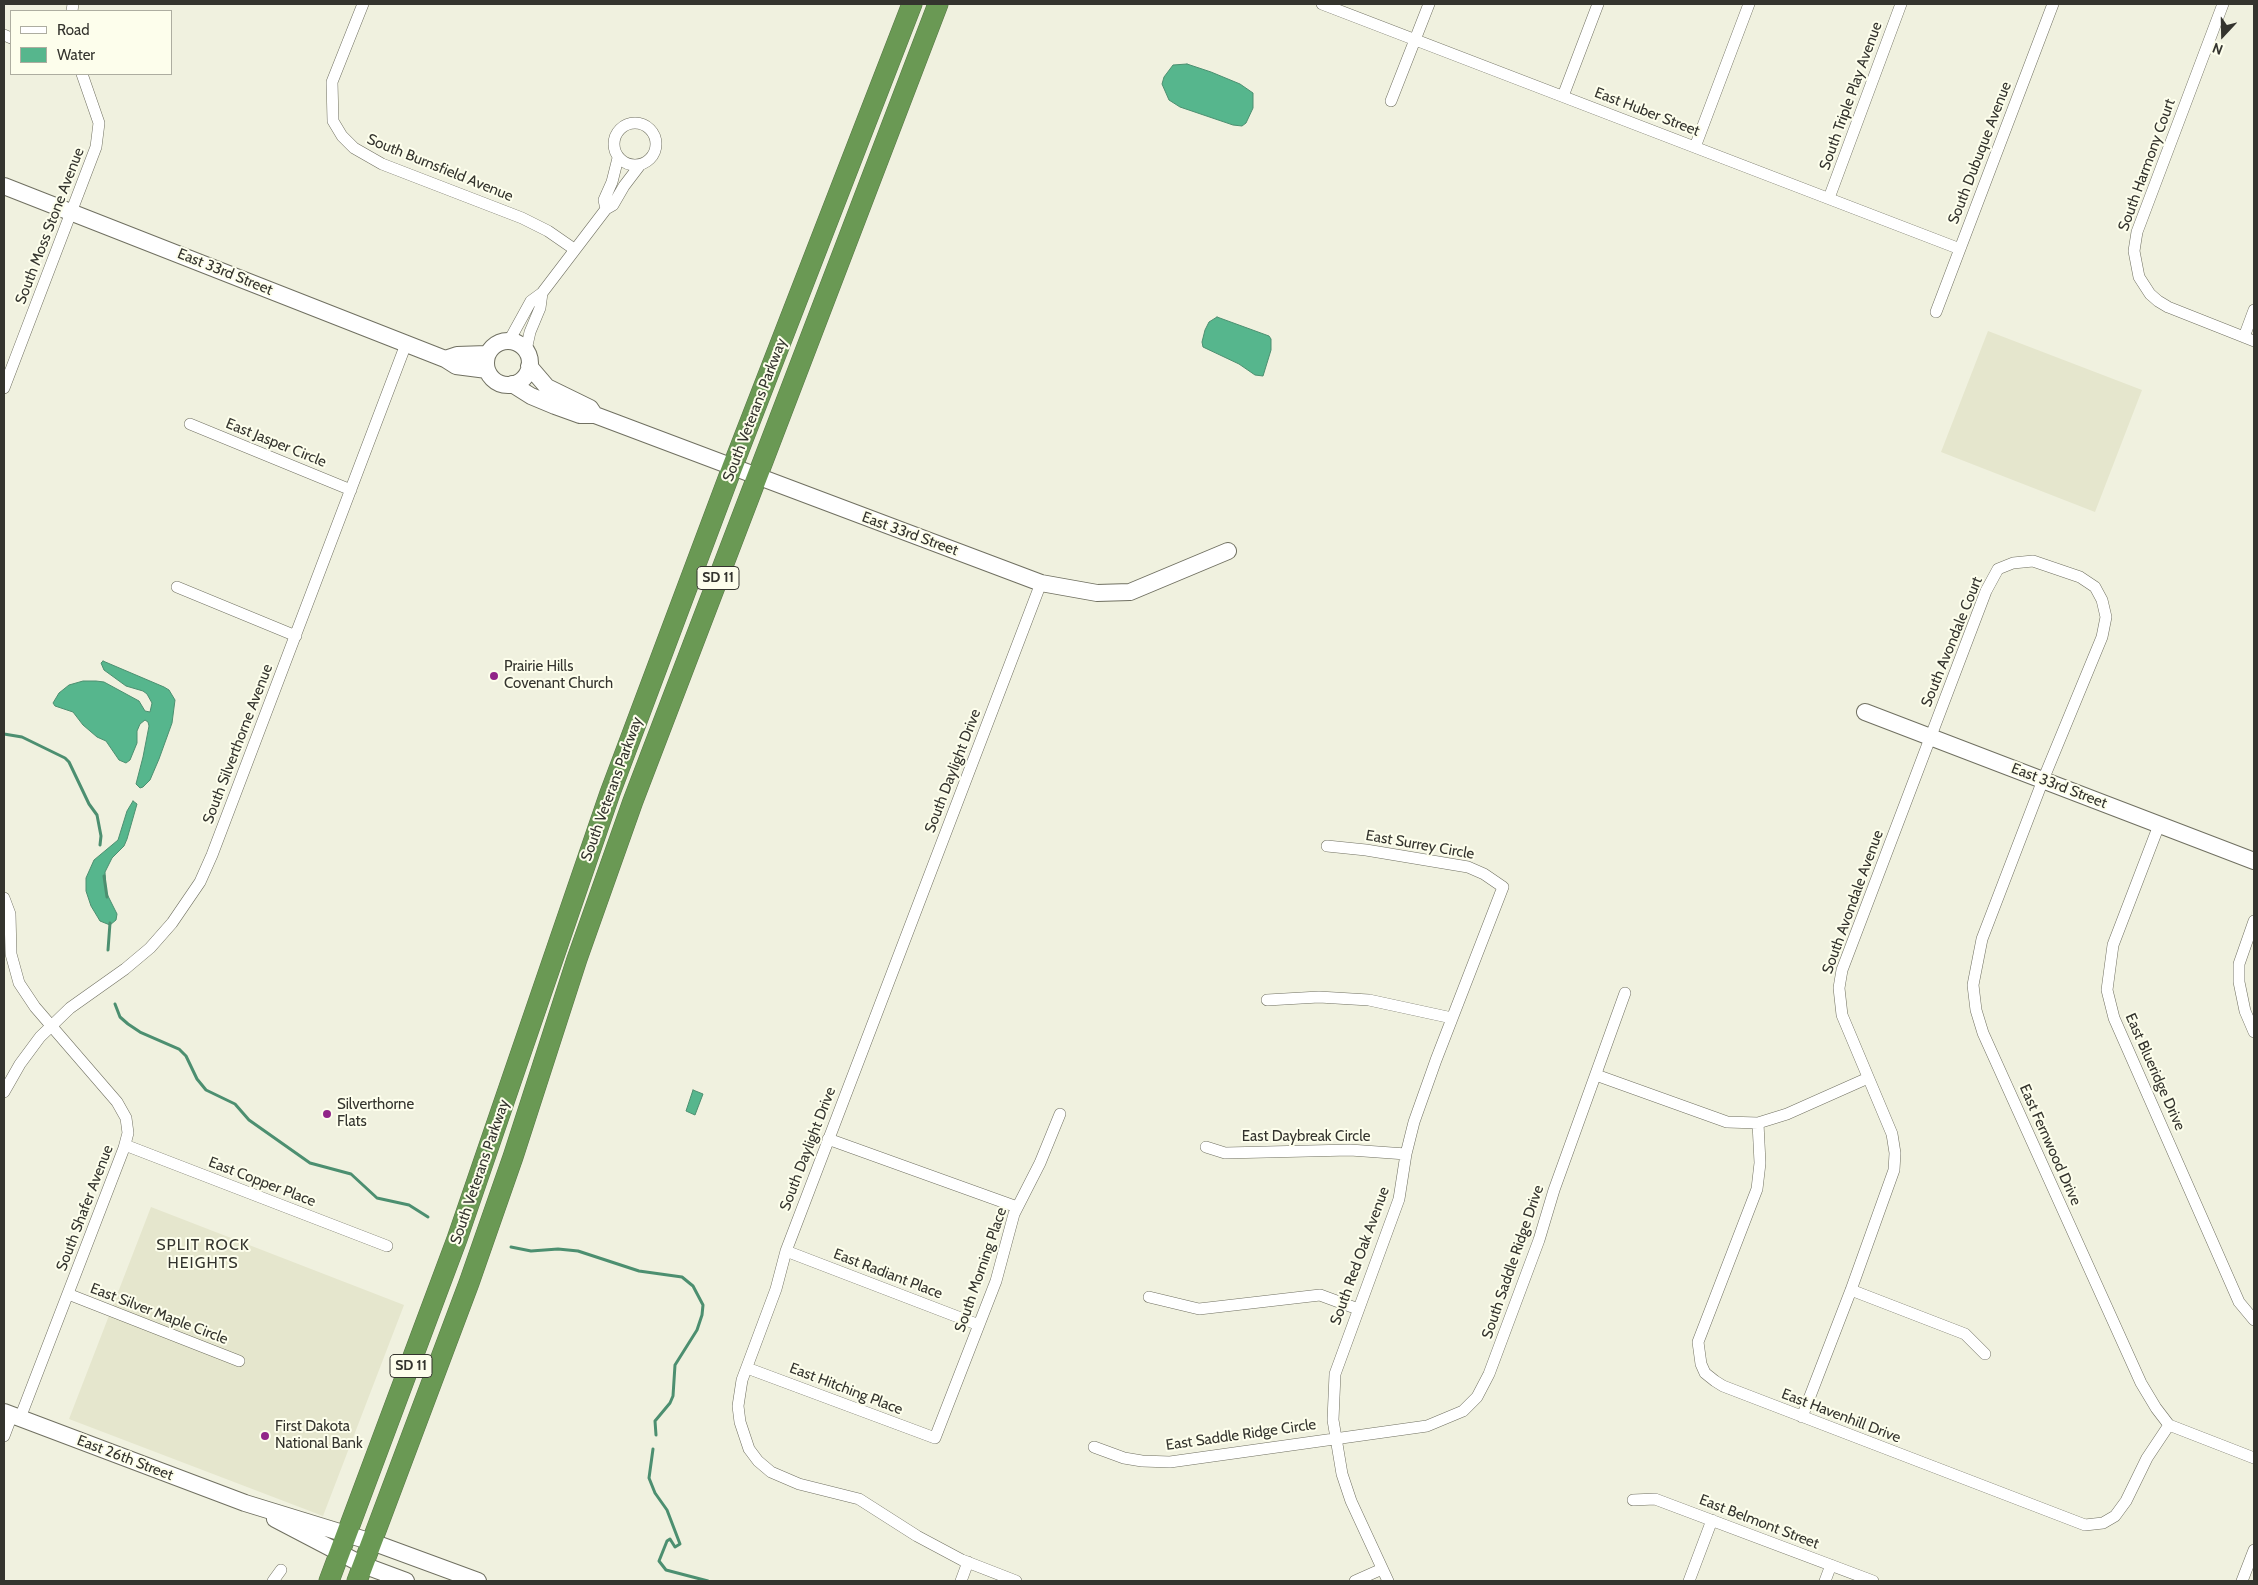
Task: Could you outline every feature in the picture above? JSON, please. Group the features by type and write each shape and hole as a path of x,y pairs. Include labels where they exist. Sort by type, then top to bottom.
{"highway":[{"name":"South Veterans Parkway","path":"329,1581 457,1239 606,802 732,468 912,4"},
{"name":"South Veterans Parkway","path":"360,1573 472,1274 626,820 938,4"}],"street":[{"name":"South Burnsfield Avenue","path":"363,4 332,82 333,121 342,136 354,148 382,164 522,218 548,231 574,249"},
{"name":"East Huber Street","path":"1322,4 1960,249"},
{"path":"1391,101 1429,4"},
{"path":"1563,96 1598,4"},
{"path":"1695,147 1749,4"},
{"name":"South Triple Play Avenue","path":"1828,198 1901,4"},
{"name":"South Dubuque Avenue","path":"1936,312 2053,4"},
{"name":"South Harmony Court","path":"2223,4 2137,232 2134,251 2139,277 2150,294 2158,301 2176,311 2249,339"},
{"name":"South Moss Stone Avenue","path":"4,388 96,148 99,123 82,75"},
{"path":"509,341 531,301 542,293 606,209 613,205 624,186 640,165 652,158 657,145 653,132 642,124 628,124 617,133 614,147 618,158 612,182 604,200 606,209"},
{"path":"618,158 627,164 640,165"},
{"name":"East 33rd Street","path":"4,186 445,359 456,366 487,362 496,381 512,384 531,396 555,406 580,415 595,416 1040,583 1097,593 1130,592 1228,551"},
{"path":"487,362 497,343 509,341 519,344 526,350 530,332 540,308 542,293"},
{"path":"2249,339 2254,310"},
{"name":"South Silverthorne Avenue","path":"4,1092 30,1050 52,1025 70,1008 125,969 150,948 172,923 192,895 212,855 406,344"},
{"name":"East 33rd Street","path":"526,350 529,366 547,387 590,408 595,416"},
{"path":"512,384 524,377 529,366"},
{"name":"East Jasper Circle","path":"190,424 351,490"},
{"name":"South Avondale Court","path":"1930,736 1986,592 1998,569 2013,563 2033,561 2080,577 2095,588 2102,600 2106,617 2102,637 2043,780"},
{"name":"South Daylight Drive","path":"1016,1581 968,1562 917,1536 859,1499 784,1479 758,1461 749,1449 739,1414 739,1392 776,1289 786,1251 1040,583"},
{"path":"177,587 296,636"},
{"name":"East 33rd Street","path":"1865,712 2254,861"},
{"name":"South Avondale Avenue","path":"1802,1417 1851,1290 1894,1170 1895,1153 1892,1134 1842,1015 1839,988 1842,970 1930,736"},
{"name":"East Fernwood Drive","path":"2043,780 1982,939 1973,985 1976,1010 1983,1033 2141,1383 2169,1425"},
{"name":"East Blueridge Drive","path":"2159,825 2113,945 2107,990 2114,1018 2239,1302 2254,1320"},
{"name":"East Surrey Circle","path":"1327,846 1366,850 1468,867 1484,874 1503,887"},
{"name":"South Red Oak Avenue","path":"1388,1581 1351,1501 1342,1474 1335,1438 1332,1402 1335,1374 1400,1198 1406,1154 1414,1122 1503,887"},
{"name":"South Shafer Avenue","path":"4,898 10,914 11,954 15,974 25,994 123,1111 128,1125 125,1146 68,1294 4,1436"},
{"path":"2254,921 2240,964 2239,982 2245,1011 2254,1032"},
{"name":"South Saddle Ridge Drive","path":"1335,1438 1427,1426 1463,1411 1477,1397 1489,1374 1625,993"},
{"path":"1267,1000 1319,997 1370,1000 1452,1018"},
{"path":"1596,1074 1727,1122 1758,1123 1787,1114 1868,1078"},
{"name":"South Morning Place","path":"935,1438 996,1281 1017,1208 1040,1163 1060,1114"},
{"name":"East Havenhill Drive","path":"1758,1123 1760,1163 1757,1189 1698,1342 1698,1355 1705,1373 1715,1382 2085,1525 2103,1523 2115,1516 2126,1501 2146,1458 2169,1425"},
{"path":"828,1140 1017,1208"},
{"name":"East Copper Place","path":"125,1146 387,1246"},
{"name":"East Daybreak Circle","path":"1206,1147 1225,1153 1350,1150 1406,1154"},
{"name":"East Radiant Place","path":"786,1251 979,1325"},
{"path":"1851,1290 1964,1334 1985,1354"},
{"name":"East Silver Maple Circle","path":"68,1294 239,1361"},
{"path":"1149,1296 1199,1310 1320,1295 1358,1309"},
{"name":"East Hitching Place","path":"747,1368 935,1438"},
{"name":"East 26th Street","path":"12,1415 344,1544 372,1542 478,1581"},
{"path":"2169,1425 2254,1458"},
{"name":"East Saddle Ridge Circle","path":"1094,1447 1124,1458 1170,1462 1335,1438"},
{"name":"East Belmont Street","path":"1633,1500 1655,1499 1873,1581"},
{"path":"1689,1581 1712,1520"},
{"name":"East 26th Street","path":"344,1544 360,1573 406,1581"},
{"path":"2242,1581 2254,1550"},
{"path":"961,1581 968,1562"},
{"path":"1825,1581 1831,1566"},
{"path":"1355,1581 1382,1569"},
{"path":"273,1581 281,1570"}],"shaded area":[{"path":"1988,331 2142,390 2095,512 1941,452"},
{"path":"151,1207 404,1305 323,1516 69,1419"}],"water":[{"path":"1187,64 1240,84 1253,93 1253,108 1246,123 1242,126 1233,125 1180,107 1169,100 1162,84 1164,77 1173,65"},
{"path":"1217,317 1269,336 1271,339 1271,350 1263,376 1255,375 1239,364 1203,347 1202,342 1205,330 1209,322"},
{"path":"103,661 164,687 169,690 175,700 172,723 159,759 150,780 140,788 136,784 149,726 148,722 145,720 140,724 137,731 137,743 130,760 126,763 119,760 106,741 97,737 83,725 73,712 55,706 53,703 59,693 69,685 83,681 96,681 104,682 139,701 145,711 150,712 152,703 147,694 126,686 104,670 101,663"},
{"path":"133,801 137,804 127,839 124,846 112,858 105,872 106,892 117,914 116,920 110,925 100,921 91,906 86,891 86,878 94,860 118,840 127,811"},
{"path":"693,1090 703,1094 695,1115 686,1111"}],"waterway":[{"path":"4,734 22,737 65,758 69,762 89,804 97,815 101,836 100,845"},
{"path":"104,876 107,897"},
{"path":"108,950 110,923"},
{"path":"115,1004 120,1017 128,1024 140,1032 179,1049 186,1056 197,1079 206,1090 235,1104 249,1120 310,1163 351,1174 377,1198 409,1205 428,1217"},
{"path":"511,1247 531,1251 558,1249 578,1251 639,1271 682,1277 693,1286 703,1305 702,1315 697,1330 675,1365 673,1396 670,1403 655,1421 656,1435"},
{"path":"653,1449 649,1478 655,1493 667,1510 680,1544 675,1547 670,1539 667,1541 659,1561 666,1570 708,1581"}],"place":[{"name":"Prairie Hills Covenant Church","path":"494,676"},
{"name":"Silverthorne Flats","path":"327,1114"},
{"name":"First Dakota National Bank","path":"265,1436"}],"district":[{"name":"SPLIT ROCK HEIGHTS","path":"203,1254"}]}
